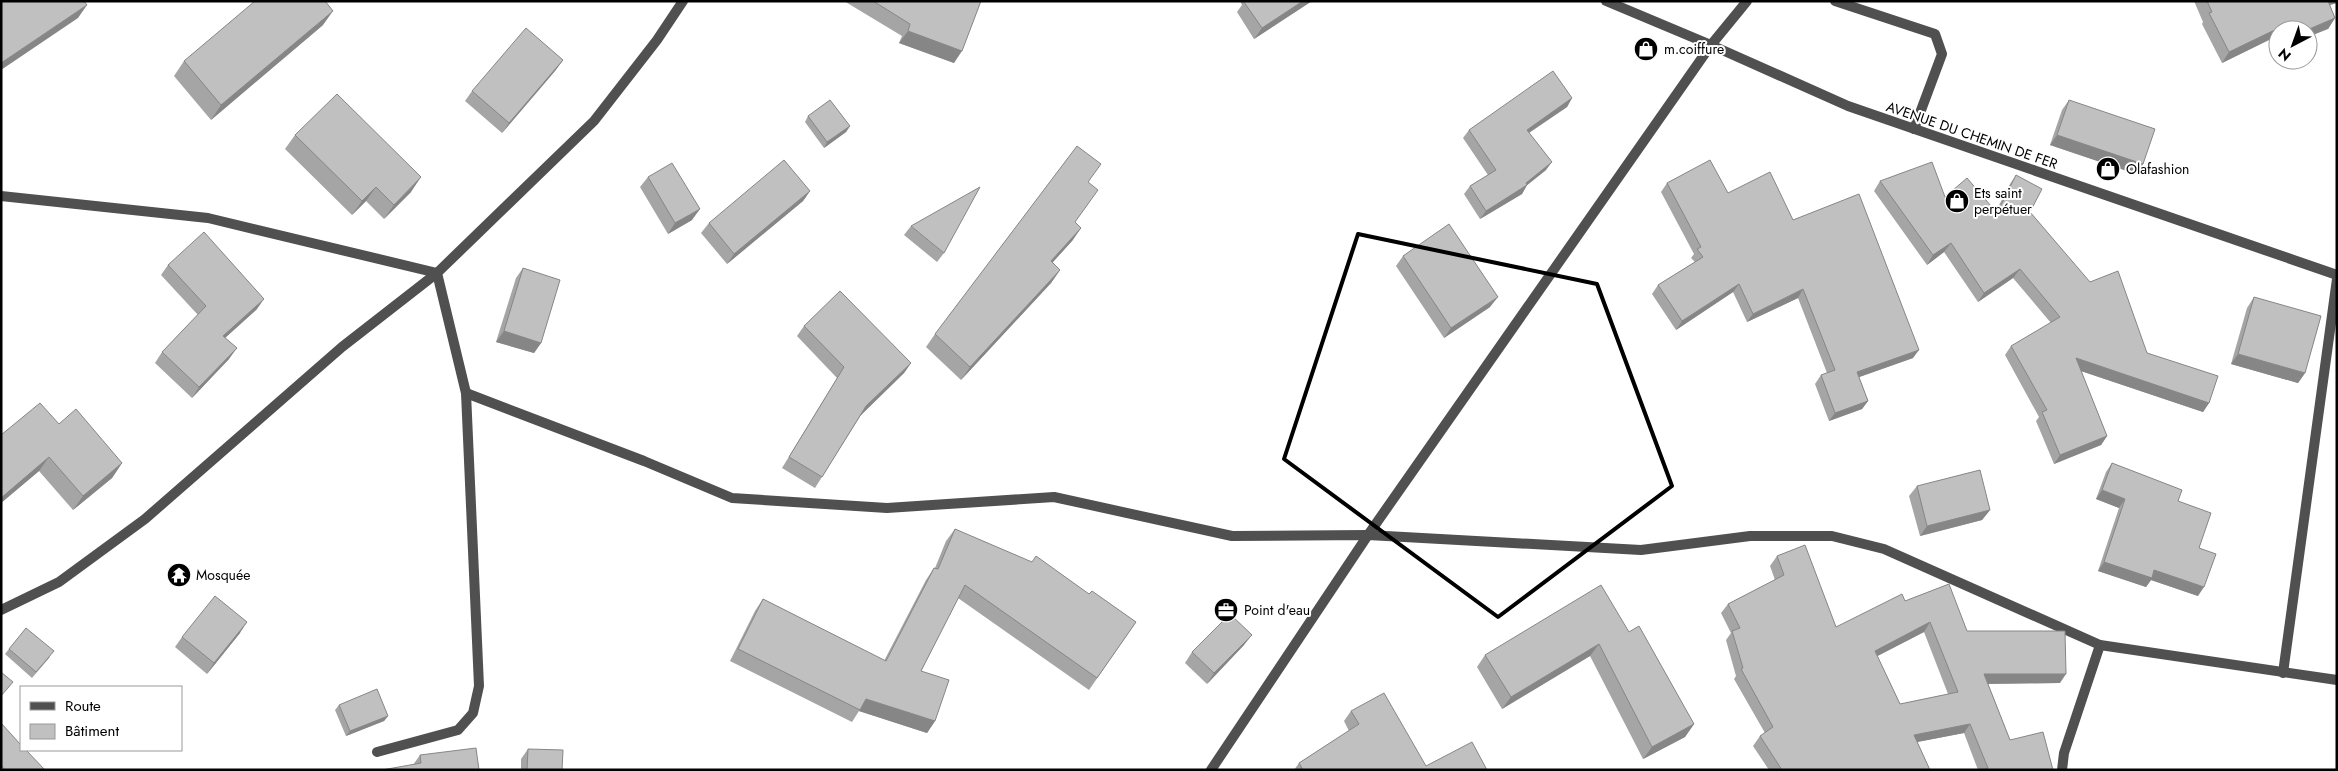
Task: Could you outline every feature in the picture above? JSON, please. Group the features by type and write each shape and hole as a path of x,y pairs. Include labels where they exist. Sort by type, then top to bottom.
{"street":[{"path":"1,610 58,582 145,519 342,348 437,273 594,121 657,40 683,1"},
{"name":"AVENUE DU CHEMIN DE FER","path":"1606,1 1848,106 2337,277"},
{"path":"1211,770 1368,535 1711,45 1747,1"},
{"path":"1836,1 1935,34 1942,54 1914,129"},
{"path":"1,196 208,218 437,273"},
{"path":"377,752 458,730 474,713 479,686 466,393 437,273"},
{"path":"2283,673 2337,277"},
{"path":"466,393 644,461 732,498 887,508 1054,497 1232,536 1368,535 1641,550 1750,536 1832,536 1884,549 2100,645 2337,680"},
{"path":"2062,770 2064,753 2100,645"}],"highlighted area":[{"path":"1358,234 1597,284 1672,486 1498,617 1284,459"}],"building":[{"path":"1,1 84,1 87,5 1,63"},
{"path":"255,1 325,1 333,11 221,105 184,61"},
{"path":"873,1 981,1 962,51 908,31 910,24"},
{"path":"1245,1 1303,1 1262,28"},
{"path":"2207,1 2328,1 2335,18 2318,25 2318,20 2268,20 2268,33 2229,52 2209,13 2212,12"},
{"path":"526,28 563,60 509,123 472,91"},
{"path":"1553,71 1572,98 1527,130 1552,162 1526,183 1527,185 1486,211 1470,186 1496,170 1469,130"},
{"path":"337,94 421,177 394,205 376,187 362,201 295,135"},
{"path":"830,100 850,126 827,142 808,116"},
{"path":"2069,100 2155,129 2143,164 2057,135"},
{"path":"1077,146 1101,164 1088,182 1098,190 1075,222 1081,228 1051,261 1060,270 970,367 935,334"},
{"path":"784,160 810,191 734,254 709,223"},
{"path":"1710,160 1728,193 1770,172 1793,220 1859,194 1919,350 1857,372 1868,401 1835,413 1821,375 1835,370 1803,289 1753,314 1739,284 1682,321 1658,285 1703,257 1697,249 1701,247 1667,183"},
{"path":"1932,162 1945,197 1967,178 1997,213 2016,175 2042,189 2030,212 2090,282 2118,271 2147,353 2218,376 2209,403 2076,358 2107,436 2060,455 2042,412 2047,410 2011,346 2060,317 2020,269 1984,293 1951,243 1933,255 1880,181"},
{"path":"672,163 700,209 675,223 648,177"},
{"path":"980,187 944,253 911,226"},
{"path":"1449,224 1498,297 1451,328 1403,256"},
{"path":"204,232 264,299 223,336 237,348 199,387 162,352 206,306 168,265"},
{"path":"523,268 560,280 541,343 504,331"},
{"path":"840,291 911,363 866,406 822,477 789,457 844,367 804,326"},
{"path":"2254,297 2321,316 2305,373 2238,354"},
{"path":"40,403 59,424 76,409 122,463 83,496 49,457 1,498 1,435"},
{"path":"2112,463 2182,490 2178,501 2211,513 2199,548 2216,554 2204,587 2154,570 2152,578 2104,562 2125,499 2102,490"},
{"path":"1980,470 1990,510 1927,526 1917,486"},
{"path":"955,529 1032,562 1036,556 1089,594 1092,591 1136,622 1097,678 965,585 921,671 949,680 935,721 866,699 860,710 738,649 763,599 886,661 934,568 938,569"},
{"path":"1805,545 1836,627 1902,594 1905,601 1949,584 1967,631 2065,631 2066,674 1984,674 2010,740 2043,732 2053,770 1984,770 1988,768 1970,724 1914,735 1930,770 1782,770 1760,736 1773,727 1741,669 1743,668 1732,631 1740,628 1728,604 1784,575 1777,556","holes":["1930,622 1958,692 1900,704 1875,651"]},
{"path":"1601,585 1629,632 1639,626 1694,724 1652,747 1599,644 1511,697 1485,655"},
{"path":"215,596 247,622 214,663 182,637"},
{"path":"1230,614 1252,635 1214,673 1192,652"},
{"path":"26,628 54,651 36,672 9,649"},
{"path":"1,672 13,682 1,696"},
{"path":"377,689 388,716 350,731 339,705"},
{"path":"1384,693 1426,766 1472,742 1487,770 1303,770 1299,763 1359,724 1351,711"},
{"path":"1,723 20,744 20,751 27,751 45,770 5,770 1,765"},
{"path":"476,748 479,770 382,770 421,763 420,755"},
{"path":"528,749 563,750 562,770 527,770"}],"place":[{"name":"m.coiffure","path":"1646,49"},
{"name":"Olafashion","path":"2108,169"},
{"name":"Ets saint perpétuer","path":"1957,201"},
{"name":"Mosquée","path":"179,575"},
{"name":"Point d'eau","path":"1226,610"}]}
